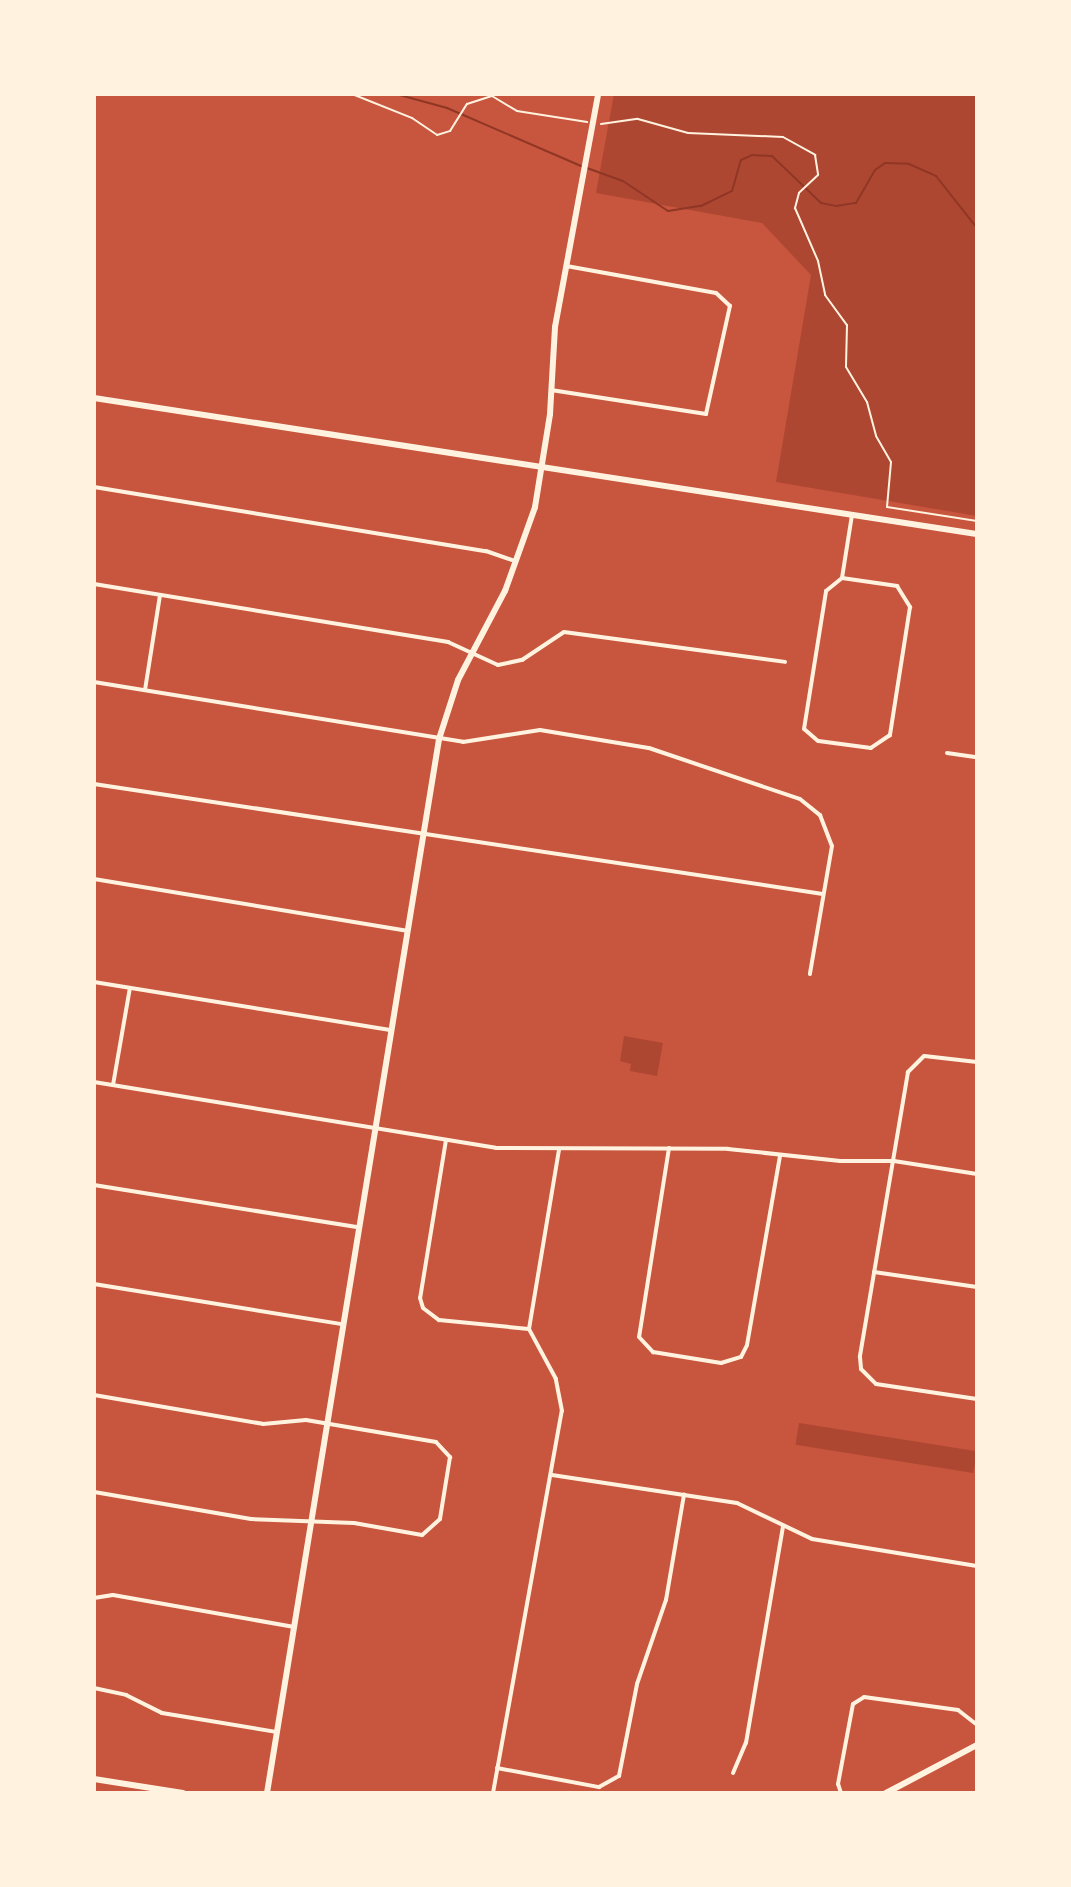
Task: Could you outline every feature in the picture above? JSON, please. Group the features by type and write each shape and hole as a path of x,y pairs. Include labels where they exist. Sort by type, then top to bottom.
{"street":[{"path":"267,1793 439,739 472,651 517,562 543,468 566,266 597,97"},
{"path":"551,390 706,414 712,405 730,306 716,293 566,266"},
{"path":"94,398 977,534"},
{"path":"94,487 486,551 517,562"},
{"path":"842,578 897,586 910,607 890,735 871,748 818,741 804,729 826,591 842,578 852,515"},
{"path":"94,584 448,642 472,651 486,661 510,664 547,638 579,632 785,662"},
{"path":"145,690 160,595"},
{"path":"94,682 439,739 478,742 540,730 649,748 800,799 828,828 832,846 810,974"},
{"path":"947,753 977,757"},
{"path":"94,784 423,837 823,894"},
{"path":"94,879 407,931"},
{"path":"94,982 390,1030"},
{"path":"113,1085 130,988"},
{"path":"977,1062 924,1056 908,1072 860,1357 867,1378 876,1384 977,1399"},
{"path":"94,1082 496,1148 669,1148 894,1161 977,1174"},
{"path":"446,1140 423,1308 439,1320 529,1329"},
{"path":"669,1148 639,1337 653,1352 721,1363 741,1357 780,1156"},
{"path":"493,1793 551,1475 562,1394 529,1329 559,1149"},
{"path":"94,1185 357,1227"},
{"path":"874,1272 977,1287"},
{"path":"94,1284 342,1324"},
{"path":"94,1395 263,1424 327,1424 444,1445 450,1457 437,1527 422,1535 311,1522 251,1519 94,1492"},
{"path":"551,1475 737,1503 783,1526 833,1544 977,1566"},
{"path":"497,1768 599,1787 619,1776 637,1684 666,1600 684,1495"},
{"path":"733,1773 746,1743 783,1526"},
{"path":"94,1598 113,1595 294,1627"},
{"path":"94,1688 126,1695 162,1713 277,1732"},
{"path":"841,1793 838,1784 853,1704 864,1697 958,1710 977,1725"},
{"path":"886,1793 977,1745"},
{"path":"94,1779 183,1793"}],"path":[{"path":"352,94 412,118 437,135 454,124 467,104 492,96 517,111 568,120"},
{"path":"606,125 638,119 688,133 792,138 815,155 819,169 814,179 799,193 795,208 818,261 825,295 847,325 846,367 867,402 874,431 891,462 887,507 977,521"}],"shaded area":[{"path":"614,94 977,94 977,516 776,482 811,275 762,223 596,193"},
{"path":"624,1036 663,1043 657,1076 630,1071 631,1064 620,1061"},
{"path":"799,1423 977,1451 973,1473 796,1445"}],"waterway":[{"path":"396,94 447,108 581,166"},
{"path":"587,168 623,181 668,211 701,206 732,191 741,160 752,155 772,156 821,203 836,206 856,203 875,170 885,163 909,164 936,176 977,228"}]}
